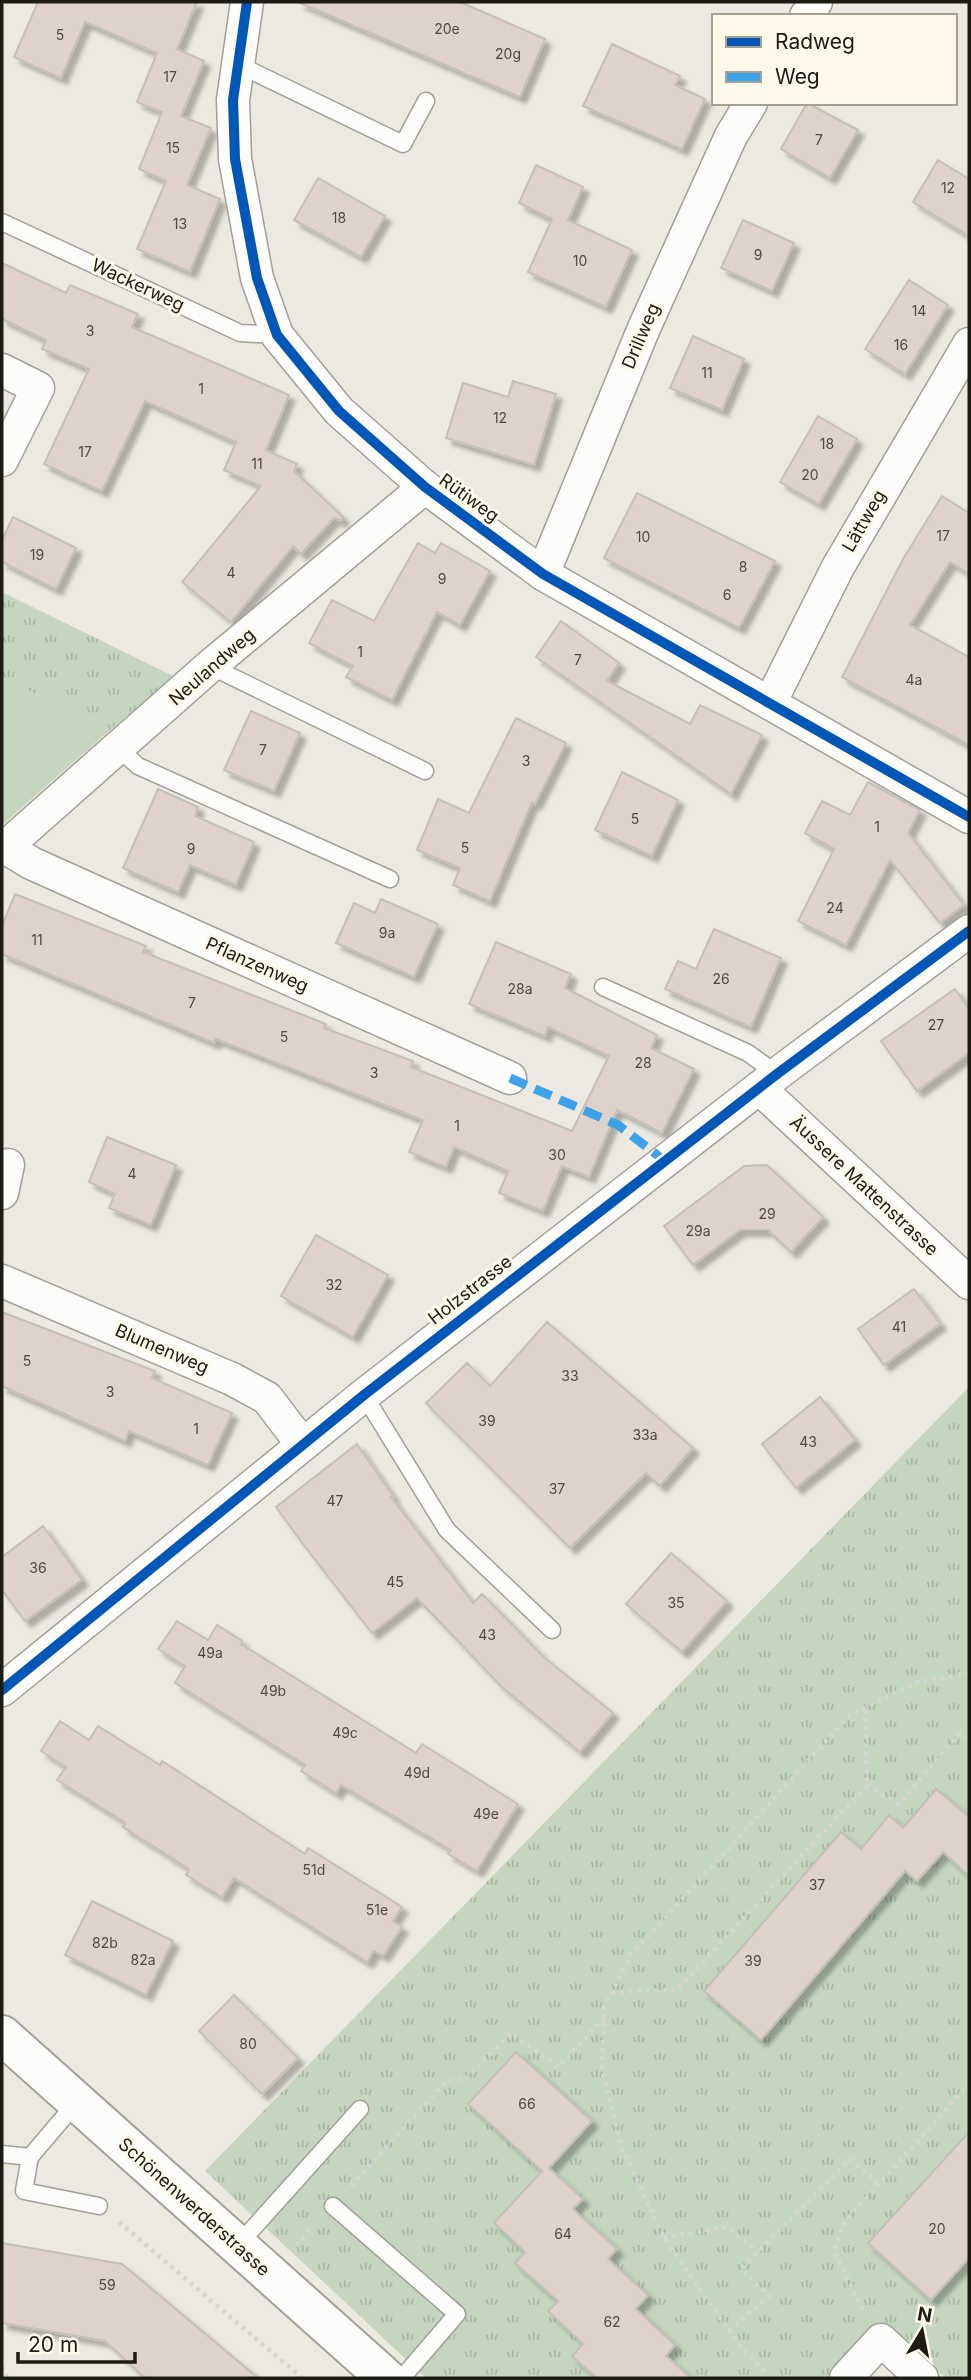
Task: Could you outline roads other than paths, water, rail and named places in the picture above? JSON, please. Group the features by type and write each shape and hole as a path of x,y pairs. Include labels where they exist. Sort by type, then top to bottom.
{"street":[{"name":"Rütiweg","path":"247,2 233,100 235,159 257,278 277,335 338,411 425,487 543,574 969,817"},
{"name":"Drillweg","path":"543,574 644,327 730,136 750,105"},
{"name":"Lättweg","path":"770,704 838,567 969,344"},
{"path":"2,370 38,388 2,460"},
{"name":"Neulandweg","path":"3,849 210,666 425,487"},
{"name":"Pflanzenweg","path":"3,849 510,1079"},
{"name":"Holzstrasse","path":"2,1690 364,1395 768,1081 969,931"},
{"name":"Äussere Mattenstrasse","path":"768,1081 969,1283"},
{"name":"Blumenweg","path":"2,1281 232,1378 267,1398 302,1444"},
{"name":"Schönenwerderstrasse","path":"2,2035 386,2378"},
{"path":"846,2378 881,2340 922,2378"}],"lane":[{"path":"237,64 403,144 426,101"},
{"name":"Wackerweg","path":"2,222 240,332 277,335"},
{"path":"210,666 425,771"},
{"path":"119,749 138,766 390,879"},
{"path":"603,987 748,1053 768,1081"},
{"path":"364,1395 447,1530 552,1630"},
{"path":"76,2103 30,2157 24,2191 99,2206"},
{"path":"237,2245 360,2109"},
{"path":"2,2154 30,2157"},
{"path":"332,2206 457,2314 402,2378"}]}
